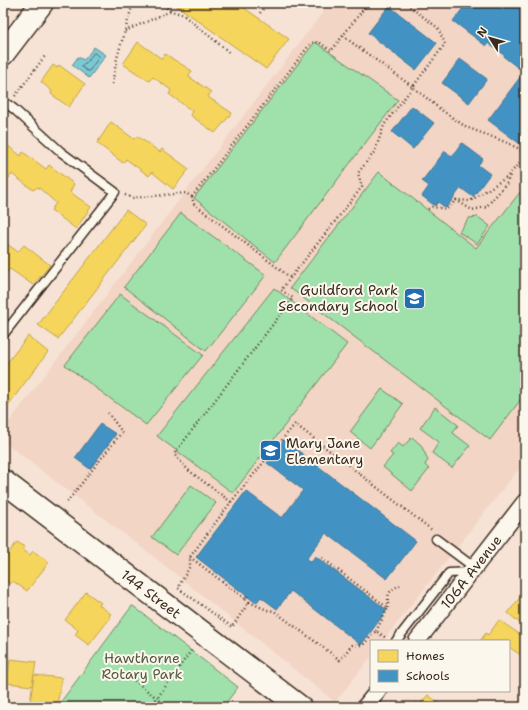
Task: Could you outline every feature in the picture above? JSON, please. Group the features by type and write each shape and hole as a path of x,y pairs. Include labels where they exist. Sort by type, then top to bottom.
{"main road":[{"path":"3,54 42,3"},
{"name":"144 Street","path":"3,481 300,707"}],"street":[{"name":"106A Avenue","path":"418,640 525,502"},
{"path":"365,707 376,692"}],"lane":[{"path":"3,335 115,192 62,152 6,103"},
{"path":"435,535 473,570"},
{"path":"397,640 449,573 473,570"}],"path":[{"path":"112,84 117,58 133,3"},
{"path":"160,3 171,11 182,14 229,52"},
{"path":"260,12 267,3"},
{"path":"192,197 311,43 319,42 331,51 368,3"},
{"path":"231,502 188,470 174,454 293,298 281,290 362,187 358,173 375,151 384,126 445,44 438,28 405,3"},
{"path":"124,32 171,11"},
{"path":"343,36 466,127 508,143 525,152"},
{"path":"6,103 45,56"},
{"path":"456,200 470,201 507,177 525,157"},
{"path":"456,200 472,210 486,207 507,183 511,172"},
{"path":"115,192 132,198 186,193 192,197 194,204 291,278"},
{"path":"428,209 432,206 447,210 456,200"},
{"path":"68,502 122,432 108,413"},
{"path":"249,602 232,627 178,588 190,566 190,557 231,502 295,424 435,535"},
{"path":"190,557 246,597 249,602 266,610 274,611 340,660 352,645 363,646 375,631 388,608 388,593 400,585"},
{"path":"322,558 388,608"},
{"path":"375,631 387,639"},
{"path":"146,707 156,698 192,649"},
{"path":"134,672 130,677 168,707"}],"shaded area":[{"path":"330,3 525,3 525,461 384,640 370,640 370,658 335,702 158,560 3,441 3,430"}],"green space":[{"path":"315,42 398,100 275,262 194,198"},
{"path":"379,172 476,248 525,186 525,394 490,440 290,288"},
{"path":"181,213 266,275 206,351 124,287"},
{"path":"478,217 490,226 477,244 459,232 469,218"},
{"path":"274,288 347,344 233,493 157,436"},
{"path":"120,294 203,355 146,425 65,365"},
{"path":"382,389 403,404 370,448 350,432"},
{"path":"435,407 458,425 453,433 470,446 452,468 432,453 439,442 420,428"},
{"path":"412,437 421,445 428,460 425,465 429,469 412,491 383,467 393,455 390,453 398,443 403,447"},
{"path":"191,485 216,503 176,555 152,537"},
{"name":"Hawthorne Rotary Park","path":"132,606 238,687 223,707 57,707"}],"water":[{"path":"94,47 106,55 89,78 72,65 78,57 84,60"}],"building: Homes":[{"path":"173,3 237,3 289,39 266,69"},
{"path":"138,42 162,59 165,54 192,71 188,76 211,92 208,97 232,113 215,133 190,115 192,111 169,94 171,90 153,77 149,81 123,64"},
{"path":"53,65 57,68 59,65 85,84 69,107 51,94 52,91 41,82"},
{"path":"111,122 134,139 137,136 160,152 162,149 189,169 173,189 152,172 149,176 126,159 123,163 97,143"},
{"path":"3,142 21,156 23,152 46,169 49,165 74,184 70,192 91,207 76,229 51,210 56,203 38,187 33,190 12,174 9,178 3,173"},
{"path":"126,210 146,225 58,339 38,325"},
{"path":"3,241 18,252 24,245 50,265 33,285 10,269 5,274 3,273"},
{"path":"28,336 48,352 3,412 3,368"},
{"path":"17,542 25,547 23,550 30,555 33,551 49,562 27,591 13,581 11,584 3,579 3,561"},
{"path":"525,591 525,619 521,624 508,613"},
{"path":"86,592 101,603 99,605 111,614 109,616 111,617 89,645 75,635 78,630 65,620"},
{"path":"499,620 525,638 525,658 510,648 510,640 481,640 486,633 488,635"},
{"path":"10,659 36,662 32,686 7,683"},
{"path":"34,675 62,678 57,705 30,703"},
{"path":"428,695 444,707 412,707 416,702 419,705"}],"building: Schools":[{"path":"467,3 525,3 525,73 488,43 486,46 453,21"},
{"path":"389,6 437,43 416,70 368,33"},
{"path":"460,59 487,79 469,103 442,83"},
{"path":"521,76 525,79 525,137 520,144 488,120"},
{"path":"412,106 434,123 413,149 392,132"},
{"path":"462,143 483,159 478,165 490,174 473,197 461,188 446,208 438,202 435,206 422,196 429,186 422,181 445,151 452,157"},
{"path":"100,424 116,434 90,469 75,458"},
{"name":"Mary Jane Elementary","path":"284,440 416,541 387,579 326,533 307,558 311,562 315,556 387,610 361,645 291,591 277,609 261,597 256,603 196,557 246,491 282,518 303,490 267,463"}],"place":[{"name":"Guildford Park Secondary School","path":"414,298"},
{"name":"Mary Jane Elementary","path":"270,451"}]}
